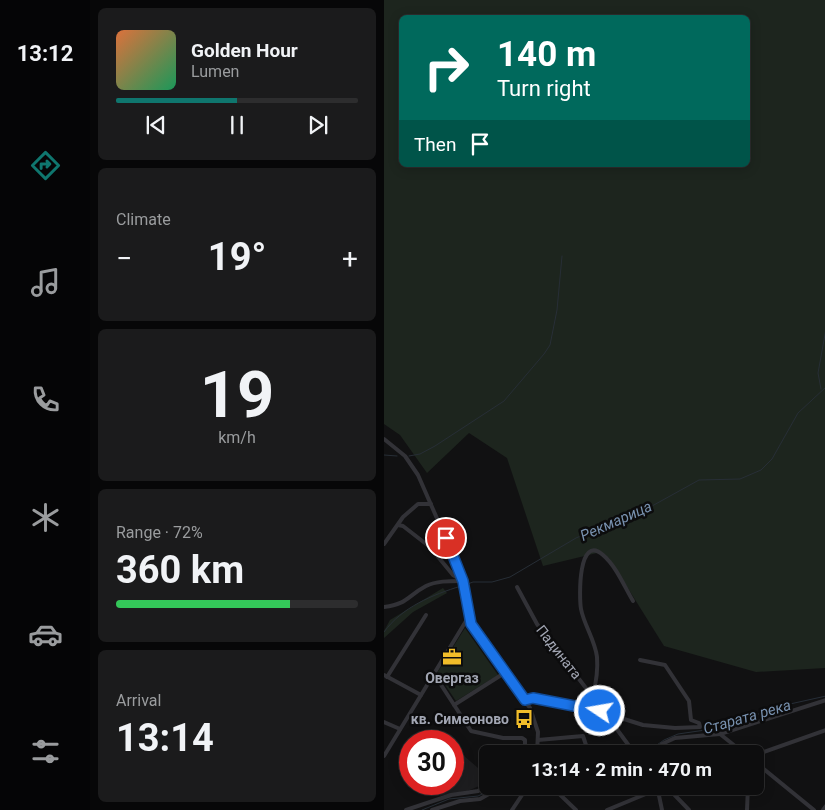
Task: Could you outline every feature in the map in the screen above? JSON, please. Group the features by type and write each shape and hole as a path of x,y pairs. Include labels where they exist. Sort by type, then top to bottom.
{"street":[{"path":"384,439 405,456 418,475 463,584 469,616 475,631 525,700 534,718 538,745"},
{"path":"384,544 398,525 418,504 431,504"},
{"path":"398,525 403,526 430,547 463,584"},
{"path":"593,695 597,656 581,608 580,583 585,558 589,553 595,551 602,554 609,561 633,601"},
{"path":"384,607 404,603 425,586 434,583 463,584"},
{"name":"Падината","path":"517,587 537,624 593,695 628,745"},
{"path":"421,695 386,676 426,615"},
{"path":"384,756 469,616"},
{"path":"525,700 533,698 595,709 643,725 699,727 700,724 690,718 691,706 665,665 640,660"},
{"path":"454,705 506,672"},
{"path":"434,674 467,726 476,733 503,738 522,738 525,740 525,745"},
{"path":"661,745 674,738 720,734 825,700"},
{"path":"384,722 400,729"},
{"path":"764,752 825,730"},
{"path":"720,734 733,745"},
{"path":"538,740 583,736 586,745"},
{"path":"764,769 814,810"},
{"path":"406,810 451,795 479,790"},
{"path":"432,810 460,801 480,799 487,795"},
{"path":"512,810 521,795"},
{"path":"561,795 576,810"},
{"path":"607,810 642,795"},
{"path":"659,795 662,810"},
{"path":"674,795 689,810"},
{"path":"747,810 748,795"},
{"path":"625,803 626,810"},
{"path":"823,810 825,806"}],"shaded area":[{"path":"384,0 825,0 825,668 756,672 664,646 609,558 597,553 543,566 507,458 469,433 427,473 400,435 384,424"},
{"path":"443,588 447,593 413,612 384,638 384,631 390,620"},
{"path":"465,628 498,675 456,701 437,673"},
{"path":"464,756 479,770 479,786 464,791"}],"waterway":[{"path":"409,456 420,454 435,446 504,401 544,354 550,345 557,310 562,256"},
{"path":"821,389 818,373 826,329"},
{"name":"Рекмарица","path":"465,585 473,582 492,582 510,577 576,538 652,506 699,480 740,479 761,470 772,459 798,413 826,387"},
{"path":"384,455 397,456"},
{"name":"Рекмарица","path":"384,632 391,623 418,603 439,593 461,586"},
{"name":"Старата река","path":"657,745 678,734 719,728 781,706 826,696"},
{"name":"Старата река","path":"422,810 449,799 480,795"}],"place":[{"name":"Овергаз","path":"452,657"},
{"name":"кв. Симеоново","path":"524,719"}],"route":[{"path":"446,538 463,581 471,624 525,700 533,698 600,711"}]}
